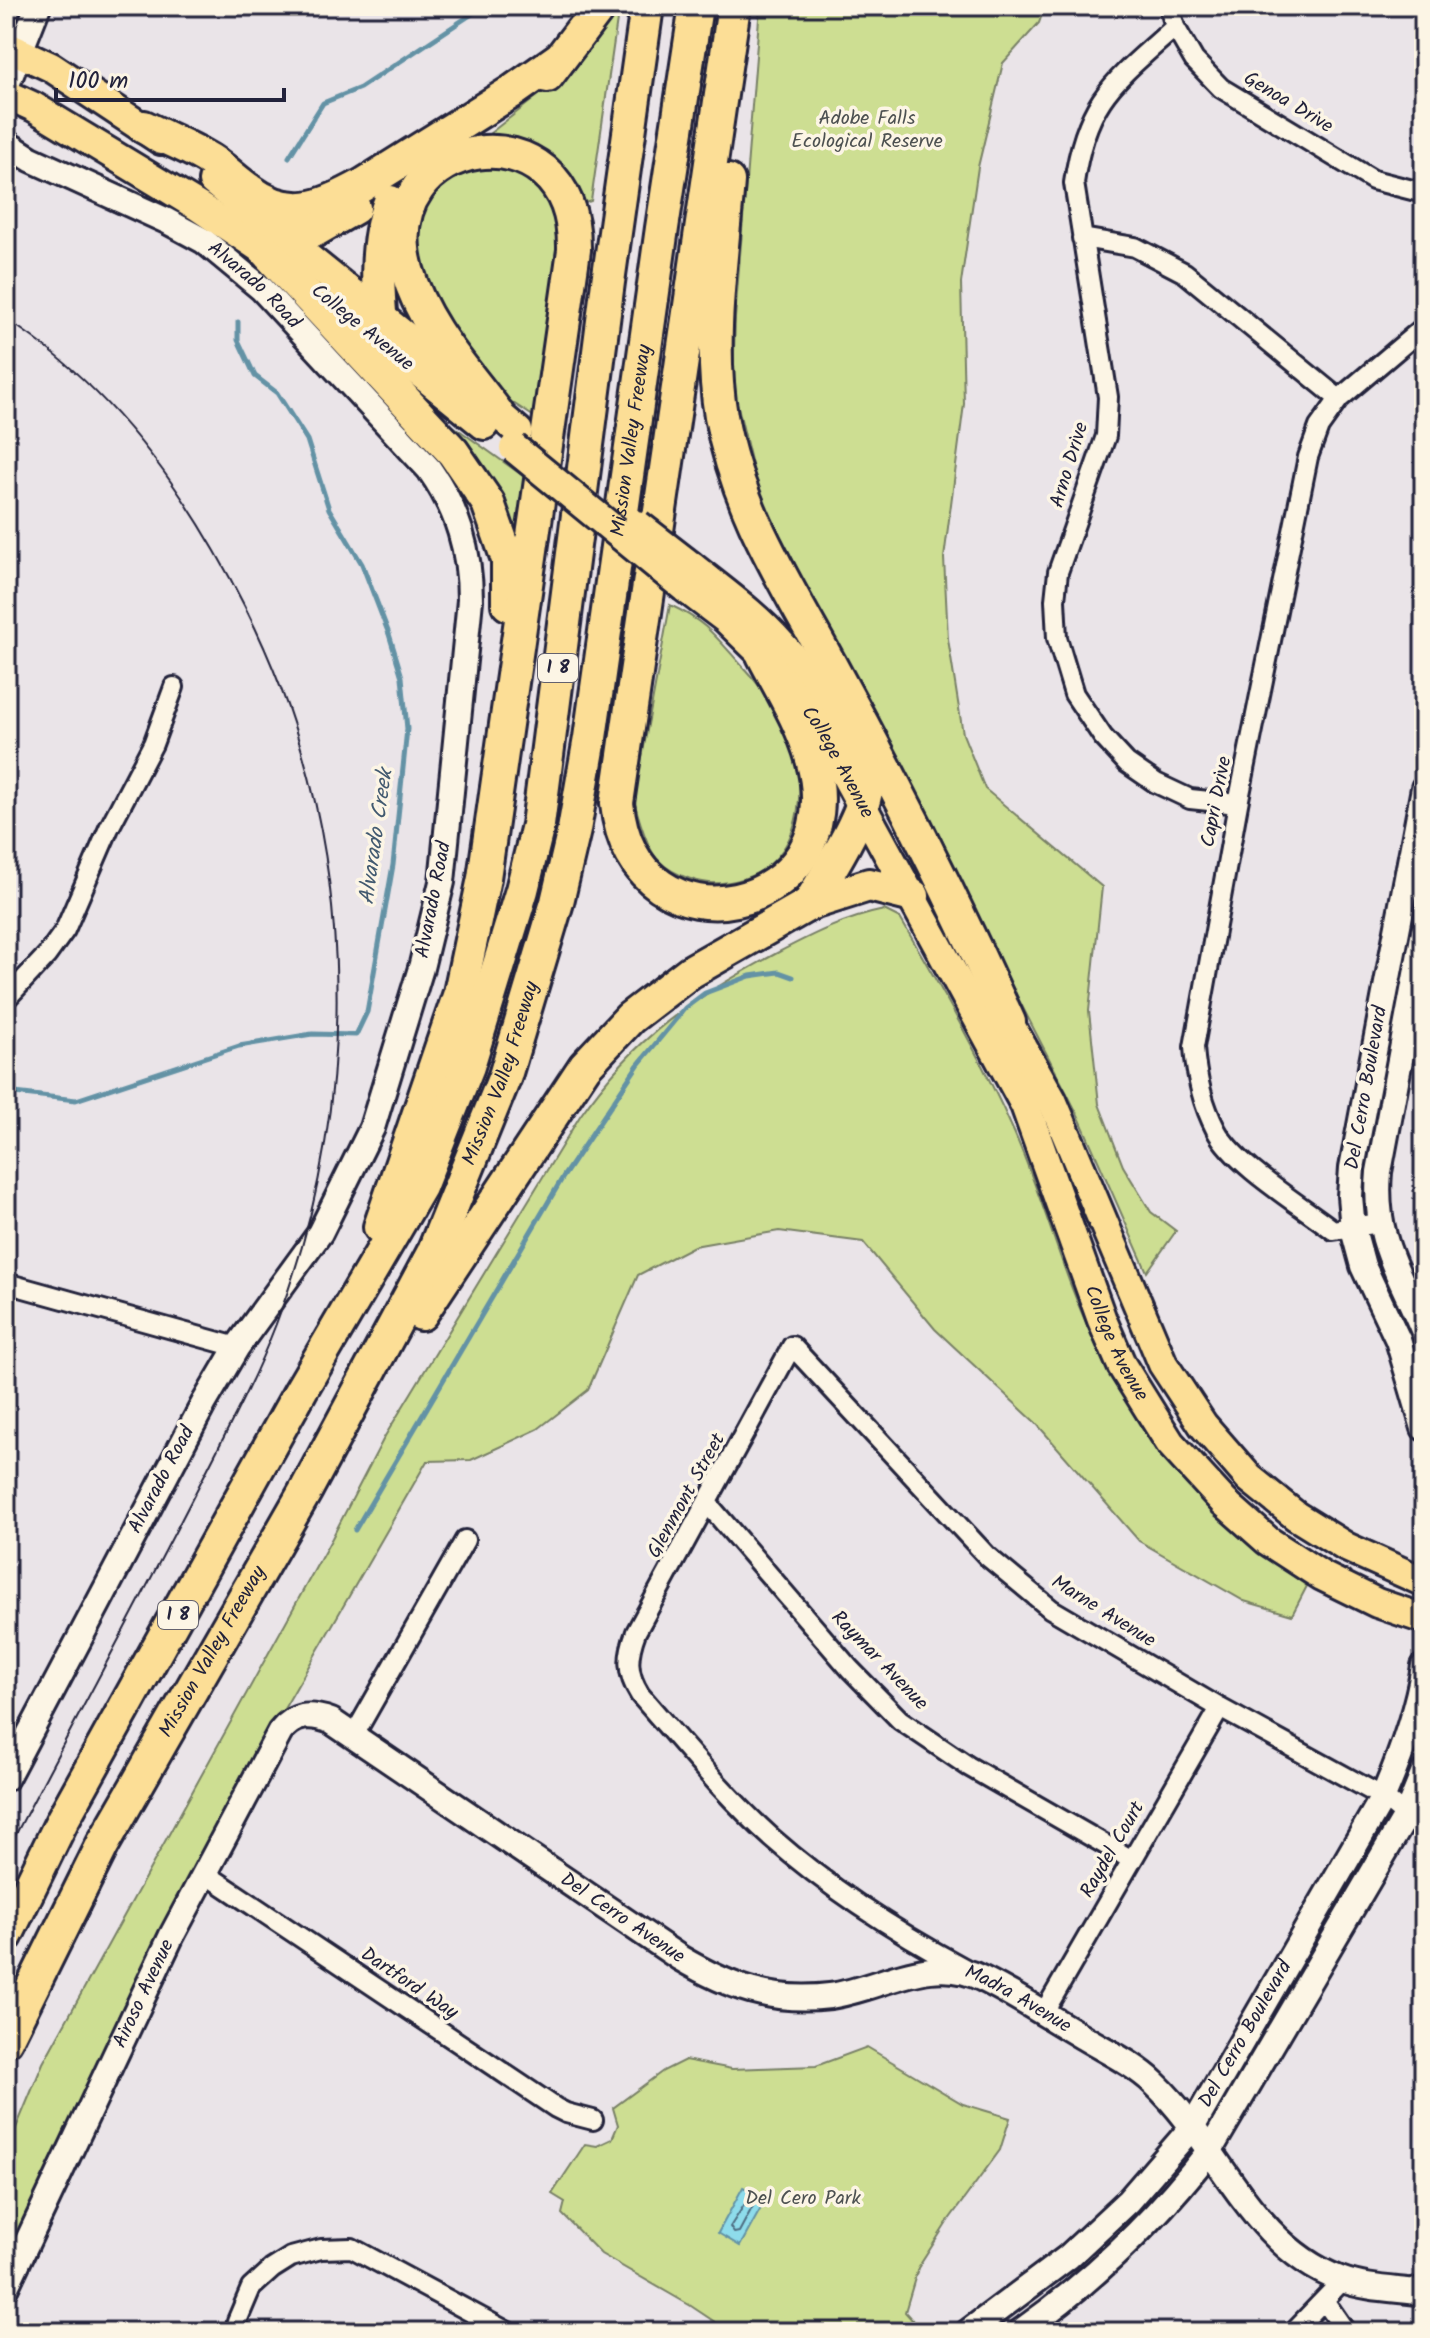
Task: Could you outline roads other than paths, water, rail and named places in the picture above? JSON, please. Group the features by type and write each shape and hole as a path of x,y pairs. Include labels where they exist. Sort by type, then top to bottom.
{"highway":[{"path":"502,756 509,629 508,560 488,503 453,452 269,240 322,228 533,88 582,33 600,6"},
{"name":"Mission Valley Freeway","path":"6,1936 63,1819 301,1390 420,1187 468,1066 522,890 538,825 647,6"},
{"name":"Mission Valley Freeway","path":"6,2040 103,1844 306,1490 433,1253 505,1076 545,951 574,830 696,6"},
{"path":"734,6 617,803 619,825 635,859 645,872 668,891 694,901 729,902 768,889 800,861 812,837 818,799 812,759 763,655"},
{"path":"741,6 717,333 718,390 731,460 744,502 762,541 955,902 1009,1022"},
{"path":"144,127 210,160 261,198 288,208 315,207 339,199 363,185 560,58"},
{"path":"356,1298 460,993 484,878 574,250 575,226 559,186 541,168 511,155 475,153 457,157 441,166 413,194 402,229 403,246 406,269 428,318 510,431"},
{"path":"382,330 381,229 394,191 404,174"},
{"path":"809,904 862,807 866,789 865,763"},
{"path":"306,1490 585,1066 630,1018 690,972 809,904 869,885 913,896"}],"main road":[{"name":"College Avenue","path":"13,49 51,67 144,127 269,240 688,577 763,655 819,727 1025,1105 1117,1354 1170,1443 1224,1502 1268,1541 1322,1576 1377,1603 1424,1619"},
{"name":"College Avenue","path":"6,94 269,240"},
{"name":"College Avenue","path":"382,330 510,431"},
{"name":"College Avenue","path":"688,577 747,610 782,644 829,702 1052,1100 1163,1364 1203,1425 1249,1478 1296,1516 1346,1547 1424,1582"}],"street":[{"path":"6,87 13,49 38,6"},
{"name":"Genoa Drive","path":"1169,6 1175,27 1194,60 1221,88 1373,180 1424,193"},
{"name":"Arno Drive","path":"1175,27 1127,68 1100,100 1087,124 1078,151 1074,183 1108,397 1106,436 1058,572 1055,600 1057,638 1074,694 1103,737 1127,763 1156,783 1190,799 1238,804"},
{"name":"Alvarado Road","path":"6,143 31,159 204,241 262,289 429,469 449,500 467,550 470,600 442,882 421,968 372,1128 320,1233 237,1347 197,1415 6,1778"},
{"path":"1082,238 1135,247 1185,273 1339,399"},
{"name":"Capri Drive","path":"1380,1223 1333,1230 1241,1160 1217,1132 1197,1082 1194,1047 1238,804 1308,457 1319,427 1339,399 1424,327"},
{"path":"6,999 47,955 65,930 95,859 153,744 174,687"},
{"name":"Del Cerro Boulevard","path":"1424,788 1352,1168 1350,1196 1353,1229 1363,1266 1398,1340 1424,1428"},
{"name":"Del Cerro Boulevard","path":"1424,932 1377,1196 1388,1256 1424,1332"},
{"path":"6,1283 237,1347"},
{"name":"Glenmont Street","path":"628,1669 628,1657 636,1632 792,1346"},
{"name":"Marne Avenue","path":"792,1346 987,1556 1051,1609 1220,1708 1383,1797 1406,1816"},
{"name":"Raymar Avenue","path":"708,1504 850,1669 900,1720 968,1766 1132,1860"},
{"path":"353,1737 465,1540"},
{"name":"Del Cerro Boulevard","path":"968,2332 1078,2248 1128,2201 1193,2126 1383,1797 1402,1753 1421,1690 1424,1666"},
{"name":"Madra Avenue","path":"628,1669 640,1695 734,1802 828,1884 884,1923 1152,2081 1193,2126 1254,2213 1291,2250 1322,2272 1343,2280 1424,2293"},
{"name":"Raydel Court","path":"1043,2014 1220,1708"},
{"name":"Del Cerro Avenue","path":"303,1715 331,1721 680,1958 746,1991 788,1997 830,1996 901,1975 938,1969 980,1977"},
{"name":"Airoso Avenue","path":"6,2287 165,1951 280,1732 287,1723 303,1715"},
{"name":"Del Cerro Boulevard","path":"1020,2332 1119,2254 1181,2189 1210,2150 1406,1816 1424,1772"},
{"name":"Dartford Way","path":"206,1874 556,2108 593,2120"},
{"path":"235,2332 251,2288 272,2269 291,2257 321,2249 352,2248 508,2332"},
{"path":"1293,2332 1343,2280"},
{"path":"1324,2300 1346,2332"}],"water":[{"path":"743,2187 766,2199 740,2246 718,2233"}],"waterway":[{"name":"Alvarado Creek","path":"289,157 323,103 360,88 484,6"},
{"name":"Alvarado Creek","path":"6,1092 76,1100 239,1046 312,1034 356,1035 367,1012 393,865 407,729 402,677 362,564 329,509 307,440 277,393 255,376 238,340 238,322"},
{"path":"355,1530 563,1177 638,1065 685,1008 705,993 750,976 779,972 793,977"}],"tram line":[{"path":"6,319 81,377 145,447 199,524 245,607 282,692 310,780 327,871 336,962 335,1054 324,1146 305,1236 276,1324 224,1437 6,1853"}],"park label":[{"name":"Adobe Falls Ecological Reserve","path":"867,130"},
{"name":"Del Cero Park","path":"803,2199"}]}
